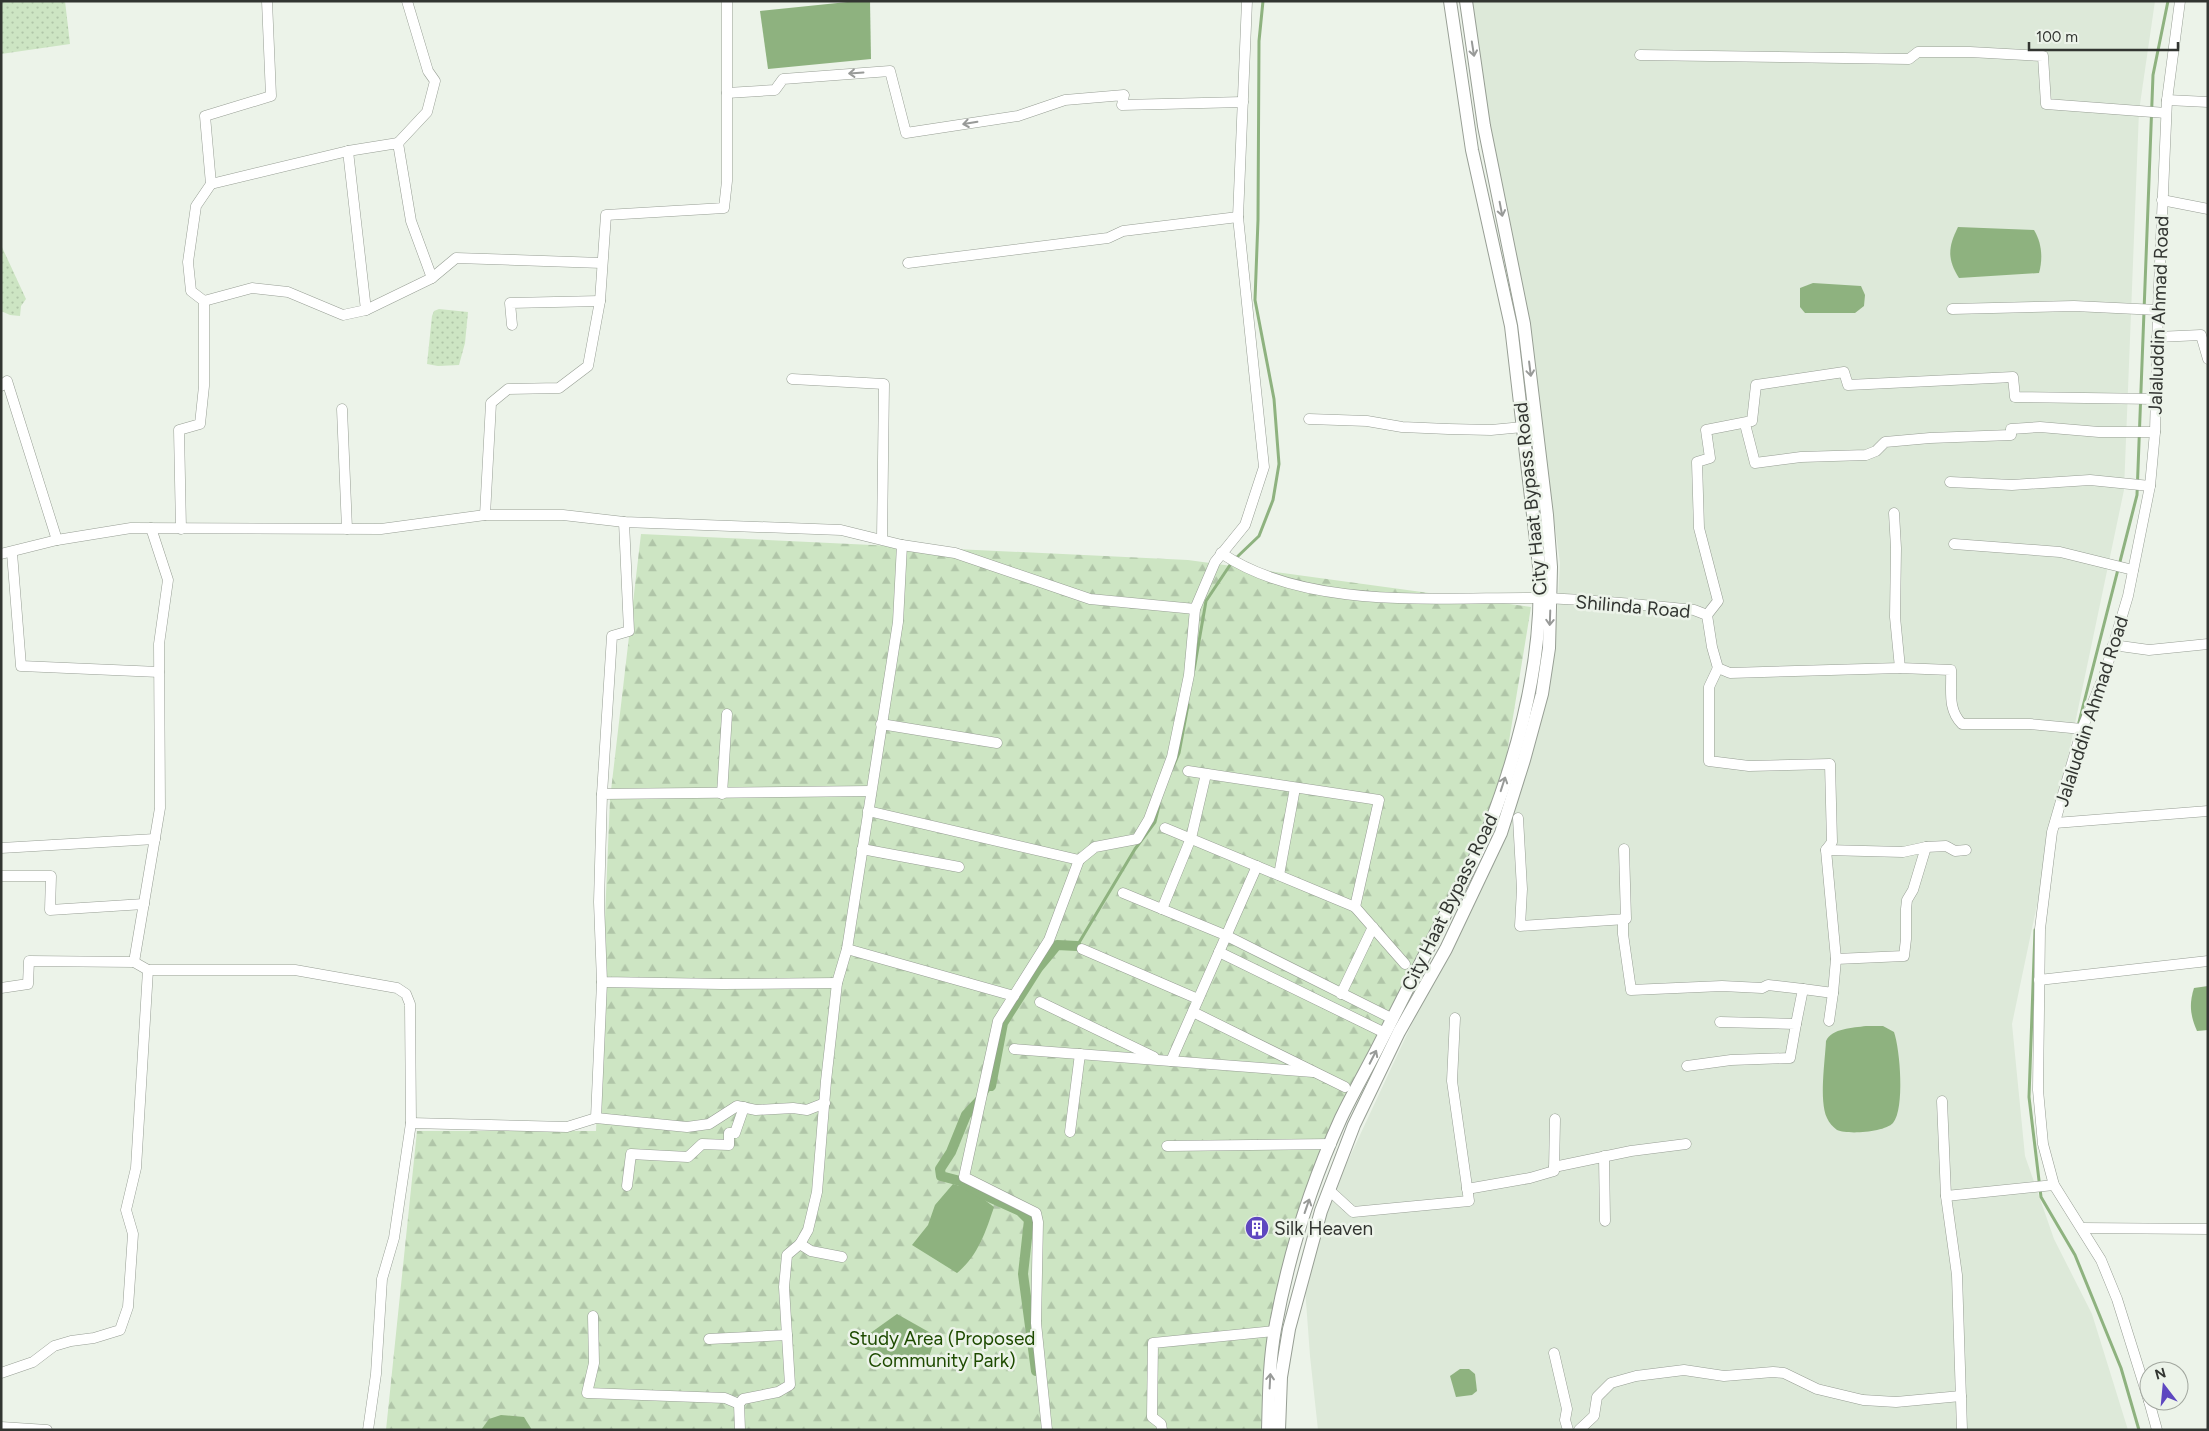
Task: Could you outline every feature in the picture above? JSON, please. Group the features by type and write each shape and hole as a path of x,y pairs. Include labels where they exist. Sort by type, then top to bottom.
{"main road":[{"name":"City Haat Bypass Road","path":"1268,1430 1270,1375 1275,1331 1286,1277 1307,1206 1341,1119 1489,827 1512,756 1530,691 1546,598 1511,326 1472,150 1450,1"},
{"name":"City Haat Bypass Road","path":"1279,1430 1281,1377 1289,1328 1306,1262 1329,1190 1358,1117 1399,1032 1446,949 1501,833 1542,694 1549,648 1546,598 1547,515 1524,324 1484,126 1466,1"}],"street":[{"path":"204,301 191,291 188,262 196,206 211,184 205,116 271,96 266,1"},
{"path":"211,184 348,152 398,143 428,112 435,80 428,70 407,1"},
{"path":"485,515 491,404 508,389 559,388 588,366 600,301 606,215 724,208 727,181 728,1"},
{"path":"1047,1430 1036,1323 1038,1222 1036,1213 964,1177 998,1021 1049,940 1079,860 1095,847 1137,839 1149,819 1172,757 1189,675 1195,608 1215,562 1245,525 1264,467 1238,217 1247,1"},
{"name":"Jalaluddin Ahmad Road","path":"2139,1369 2117,1299 2104,1268 2082,1228 2054,1185 2043,1144 2038,1090 2040,929 2055,823 2082,729 2105,673 2128,596 2150,486 2155,432 2166,100 2180,1"},
{"path":"1640,55 1909,59 1918,52 1970,52 2043,56 2046,104 2166,113"},
{"path":"727,93 775,90 783,79 890,71 906,133 1018,116 1065,100 1097,96 1124,95 1122,105 1243,102"},
{"path":"2166,100 2208,102"},
{"path":"398,143 411,221 432,278"},
{"path":"348,152 366,310"},
{"path":"2162,200 2208,209"},
{"path":"908,263 1108,238 1123,231 1238,217"},
{"path":"204,301 252,288 288,292 343,315 366,310 432,278 456,258 602,263"},
{"path":"182,528 180,430 200,424 204,386 204,301"},
{"path":"512,325 510,303 600,301"},
{"path":"1952,310 2074,306 2158,310"},
{"path":"2157,337 2200,335 2208,358"},
{"path":"1707,615 1718,601 1699,528 1697,462 1710,458 1706,430 1745,424 1752,421 1756,385 1844,372 1848,385 2012,377 2015,397 2156,399"},
{"path":"792,379 884,384 882,539"},
{"path":"1,386 7,381 57,540"},
{"path":"342,409 347,529"},
{"path":"1309,419 1367,421 1402,427 1448,430 1524,428"},
{"path":"1745,424 1755,463 1801,457 1866,455 1876,451 1885,442 2011,435 2012,429 2021,428 2040,427 2099,432 2155,432"},
{"path":"1950,482 2012,484 2090,480 2150,486"},
{"path":"1894,513 1896,548 1895,617 1900,668"},
{"path":"159,672 21,666 7,553 57,540 131,528 381,529 485,515 563,515 624,522 841,530 902,545 955,553 1090,599 1195,608"},
{"path":"596,1118 602,982 599,902 602,794 612,636 629,631 624,522"},
{"path":"134,962 160,808 159,644 168,580 151,528"},
{"path":"1954,544 2015,547 2060,552 2133,570"},
{"path":"740,1430 739,1404 743,1399 778,1392 790,1385 784,1287 787,1255 800,1244 808,1230 817,1192 826,1081 837,983 847,949 898,622 902,545"},
{"name":"Shilinda Road","path":"1223,554 1271,578 1330,591 1396,599 1546,598 1694,610 1707,615 1712,647 1718,668"},
{"path":"2113,646 2149,650 2208,644"},
{"path":"1829,1021 1836,959 1826,850 1832,842 1830,764 1749,766 1709,761 1709,688 1718,668 1730,673 1900,668 1951,670 1951,707 1954,717 1962,724 2030,724 2082,729"},
{"path":"722,794 728,714"},
{"path":"882,724 997,743"},
{"path":"1188,771 1379,800 1355,907"},
{"path":"1162,909 1191,838 1206,774"},
{"path":"1279,875 1295,788"},
{"path":"602,794 871,791"},
{"path":"868,811 1079,860"},
{"path":"2055,823 2208,811"},
{"path":"1518,818 1522,889 1520,926 1624,919"},
{"path":"1166,828 1355,907 1405,964"},
{"path":"1,848 155,839"},
{"path":"1826,850 1903,852 1926,847 1946,846 1955,851 1966,850"},
{"path":"1836,959 1904,956 1907,900 1913,890 1926,847"},
{"path":"862,849 960,867"},
{"path":"1624,849 1626,919 1624,919 1623,934 1631,990 1722,986 1762,988 1768,985 1833,993"},
{"path":"1171,1061 1257,866"},
{"path":"1,876 51,876 50,910 144,904"},
{"path":"1123,894 1226,936 1392,1019"},
{"path":"1341,994 1373,927"},
{"path":"847,949 1014,996"},
{"path":"1082,949 1198,1000"},
{"path":"1219,952 1385,1033"},
{"path":"1,988 28,984 29,961 134,962 148,970 294,970 397,988 406,994 410,1004 411,1123 394,1238 382,1280 376,1374 368,1430"},
{"path":"2039,980 2208,961"},
{"path":"1,1373 33,1362 54,1346 71,1341 94,1338 120,1330 128,1307 133,1234 126,1210 136,1168 148,970"},
{"path":"602,982 837,983"},
{"path":"1687,1066 1731,1060 1790,1058 1803,990"},
{"path":"1040,1002 1159,1060"},
{"path":"1192,1012 1345,1087"},
{"path":"1329,1190 1353,1212 1469,1201 1452,1081 1455,1018"},
{"path":"1720,1022 1796,1024"},
{"path":"1014,1049 1313,1072"},
{"path":"1070,1132 1080,1054"},
{"path":"1942,1101 1946,1196 1957,1275 1962,1430"},
{"path":"411,1123 567,1127 596,1118 687,1126 709,1124 737,1106 756,1110 793,1108 807,1110 825,1103"},
{"path":"627,1186 631,1154 688,1157 702,1144 729,1145 729,1133 735,1133 744,1107"},
{"path":"1467,1189 1530,1178 1554,1171 1555,1119"},
{"path":"1168,1146 1331,1144"},
{"path":"1554,1167 1604,1156 1686,1144"},
{"path":"1604,1156 1605,1221"},
{"path":"1946,1196 2054,1185"},
{"path":"2082,1228 2208,1228"},
{"path":"800,1244 811,1251 842,1256"},
{"path":"593,1316 594,1363 587,1393 725,1398 739,1404"},
{"path":"1162,1430 1161,1424 1152,1417 1153,1343 1275,1331"},
{"path":"709,1339 787,1335"},
{"path":"1554,1353 1567,1409 1564,1420 1568,1430"},
{"path":"1580,1430 1594,1416 1597,1397 1611,1383 1636,1376 1684,1370 1724,1376 1773,1372 1784,1373 1817,1389 1864,1400 1896,1402 1961,1396"},
{"name":"Jalaluddin Ahmad Road","path":"2152,1411 2157,1430"},
{"path":"1,1427 47,1430"}],"shaded area":[{"path":"870,1 871,59 768,69 760,11"},
{"path":"1465,1 2155,1 2139,111 2124,490 2012,1024 2025,1156 2054,1239 2092,1314 2128,1430 1318,1430 1304,1274 1345,1167 1522,788 1557,616 1560,563 1528,329"},
{"path":"1958,227 2034,230 2039,240 2041,251 2039,273 1959,278 1952,265 1950,253 1952,241"},
{"path":"1813,283 1861,286 1865,295 1864,306 1855,313 1805,313 1800,307 1800,288"},
{"path":"2208,986 2208,1030 2197,1031 2191,1010 2192,994 2194,988"},
{"path":"1866,1026 1883,1026 1894,1032 1898,1051 1900,1079 1897,1116 1893,1123 1882,1129 1866,1132 1842,1132 1831,1125 1823,1101 1826,1041 1833,1033 1838,1031"},
{"path":"953,1184 970,1189 994,1207 976,1251 957,1273 912,1245 928,1225 935,1205"},
{"path":"897,1314 936,1336 926,1366 865,1349 869,1334"},
{"path":"1460,1369 1469,1369 1475,1374 1477,1391 1472,1395 1456,1397 1450,1376"},
{"path":"501,1415 524,1417 532,1430 481,1430 489,1419"}],"green space":[{"path":"1,1 65,1 70,44 1,54"},
{"path":"1,245 26,299 21,306 20,316 10,315 1,311"},
{"path":"439,309 468,312 465,343 459,365 438,366 427,364 432,316 434,311"},
{"name":"Study Area (Proposed Community Park)","path":"641,534 1188,560 1531,607 1502,784 1414,971 1338,1124 1273,1317 1266,1430 386,1430 417,1131 596,1131 610,799"}],"waterway":[{"path":"1236,558 1259,536 1273,500 1279,464 1274,399 1255,300 1258,220 1259,41 1263,1"},
{"path":"2078,726 2137,495 2153,75 2168,1"},
{"path":"1194,670 1206,601 1232,562"},
{"path":"1173,767 1179,753 1188,705"},
{"path":"1077,946 1135,849 1155,822 1159,806"},
{"path":"2035,930 2029,1097 2041,1197 2075,1255 2121,1368 2139,1430"},
{"path":"991,1086 1003,1023 1038,968 1057,945 1077,946"},
{"path":"986,1094 991,1086"},
{"path":"981,1099 966,1115 951,1152 940,1169 941,1176 960,1181 980,1193 1020,1211 1029,1220 1023,1274 1036,1371"}],"place":[{"name":"Silk Heaven","path":"1257,1228"}]}
